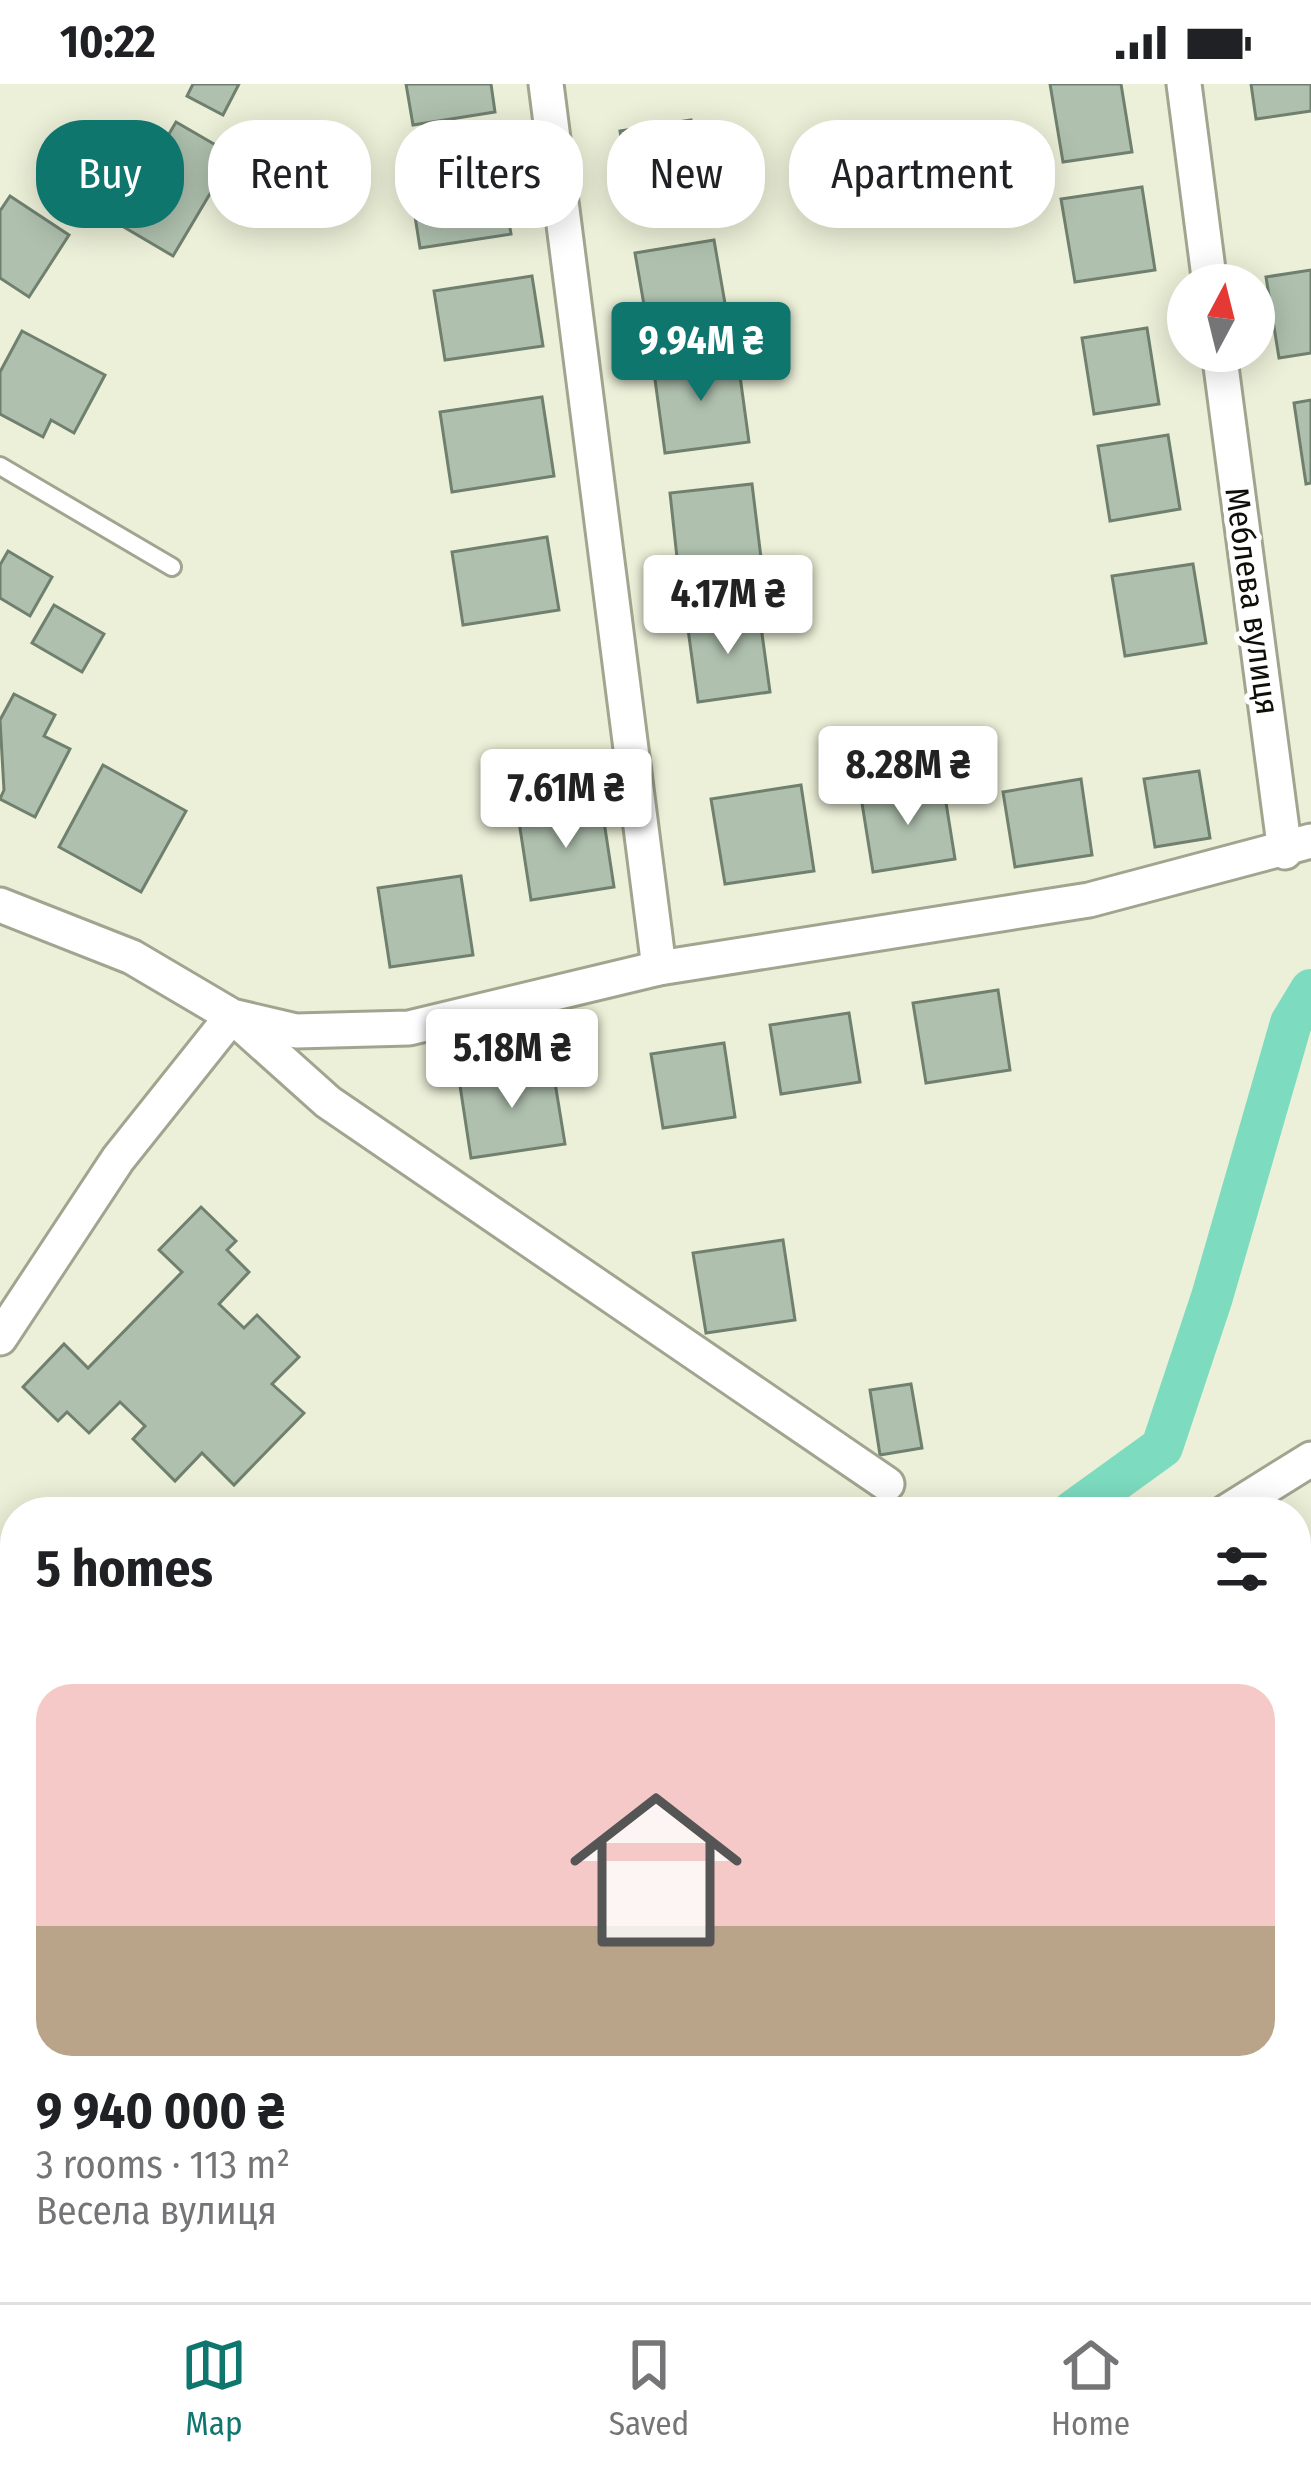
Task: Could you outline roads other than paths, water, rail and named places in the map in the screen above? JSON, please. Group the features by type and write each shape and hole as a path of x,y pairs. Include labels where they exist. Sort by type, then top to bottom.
{"street":[{"path":"546,84 659,968"},
{"path":"1184,84 1207,264"},
{"name":"Меблева вулиця","path":"1222,372 1298,846"},
{"path":"232,1016 296,1030 410,1028 659,968 1089,900 1298,846"},
{"path":"0,905 131,957 232,1016 328,1102 887,1484"},
{"path":"0,1338 118,1159 232,1016"},
{"path":"1250,1497 1311,1459"}],"lane":[{"path":"0,466 172,568"}],"waterway":[{"path":"1093,1497 1162,1447 1212,1297 1291,1023 1311,990"}]}
